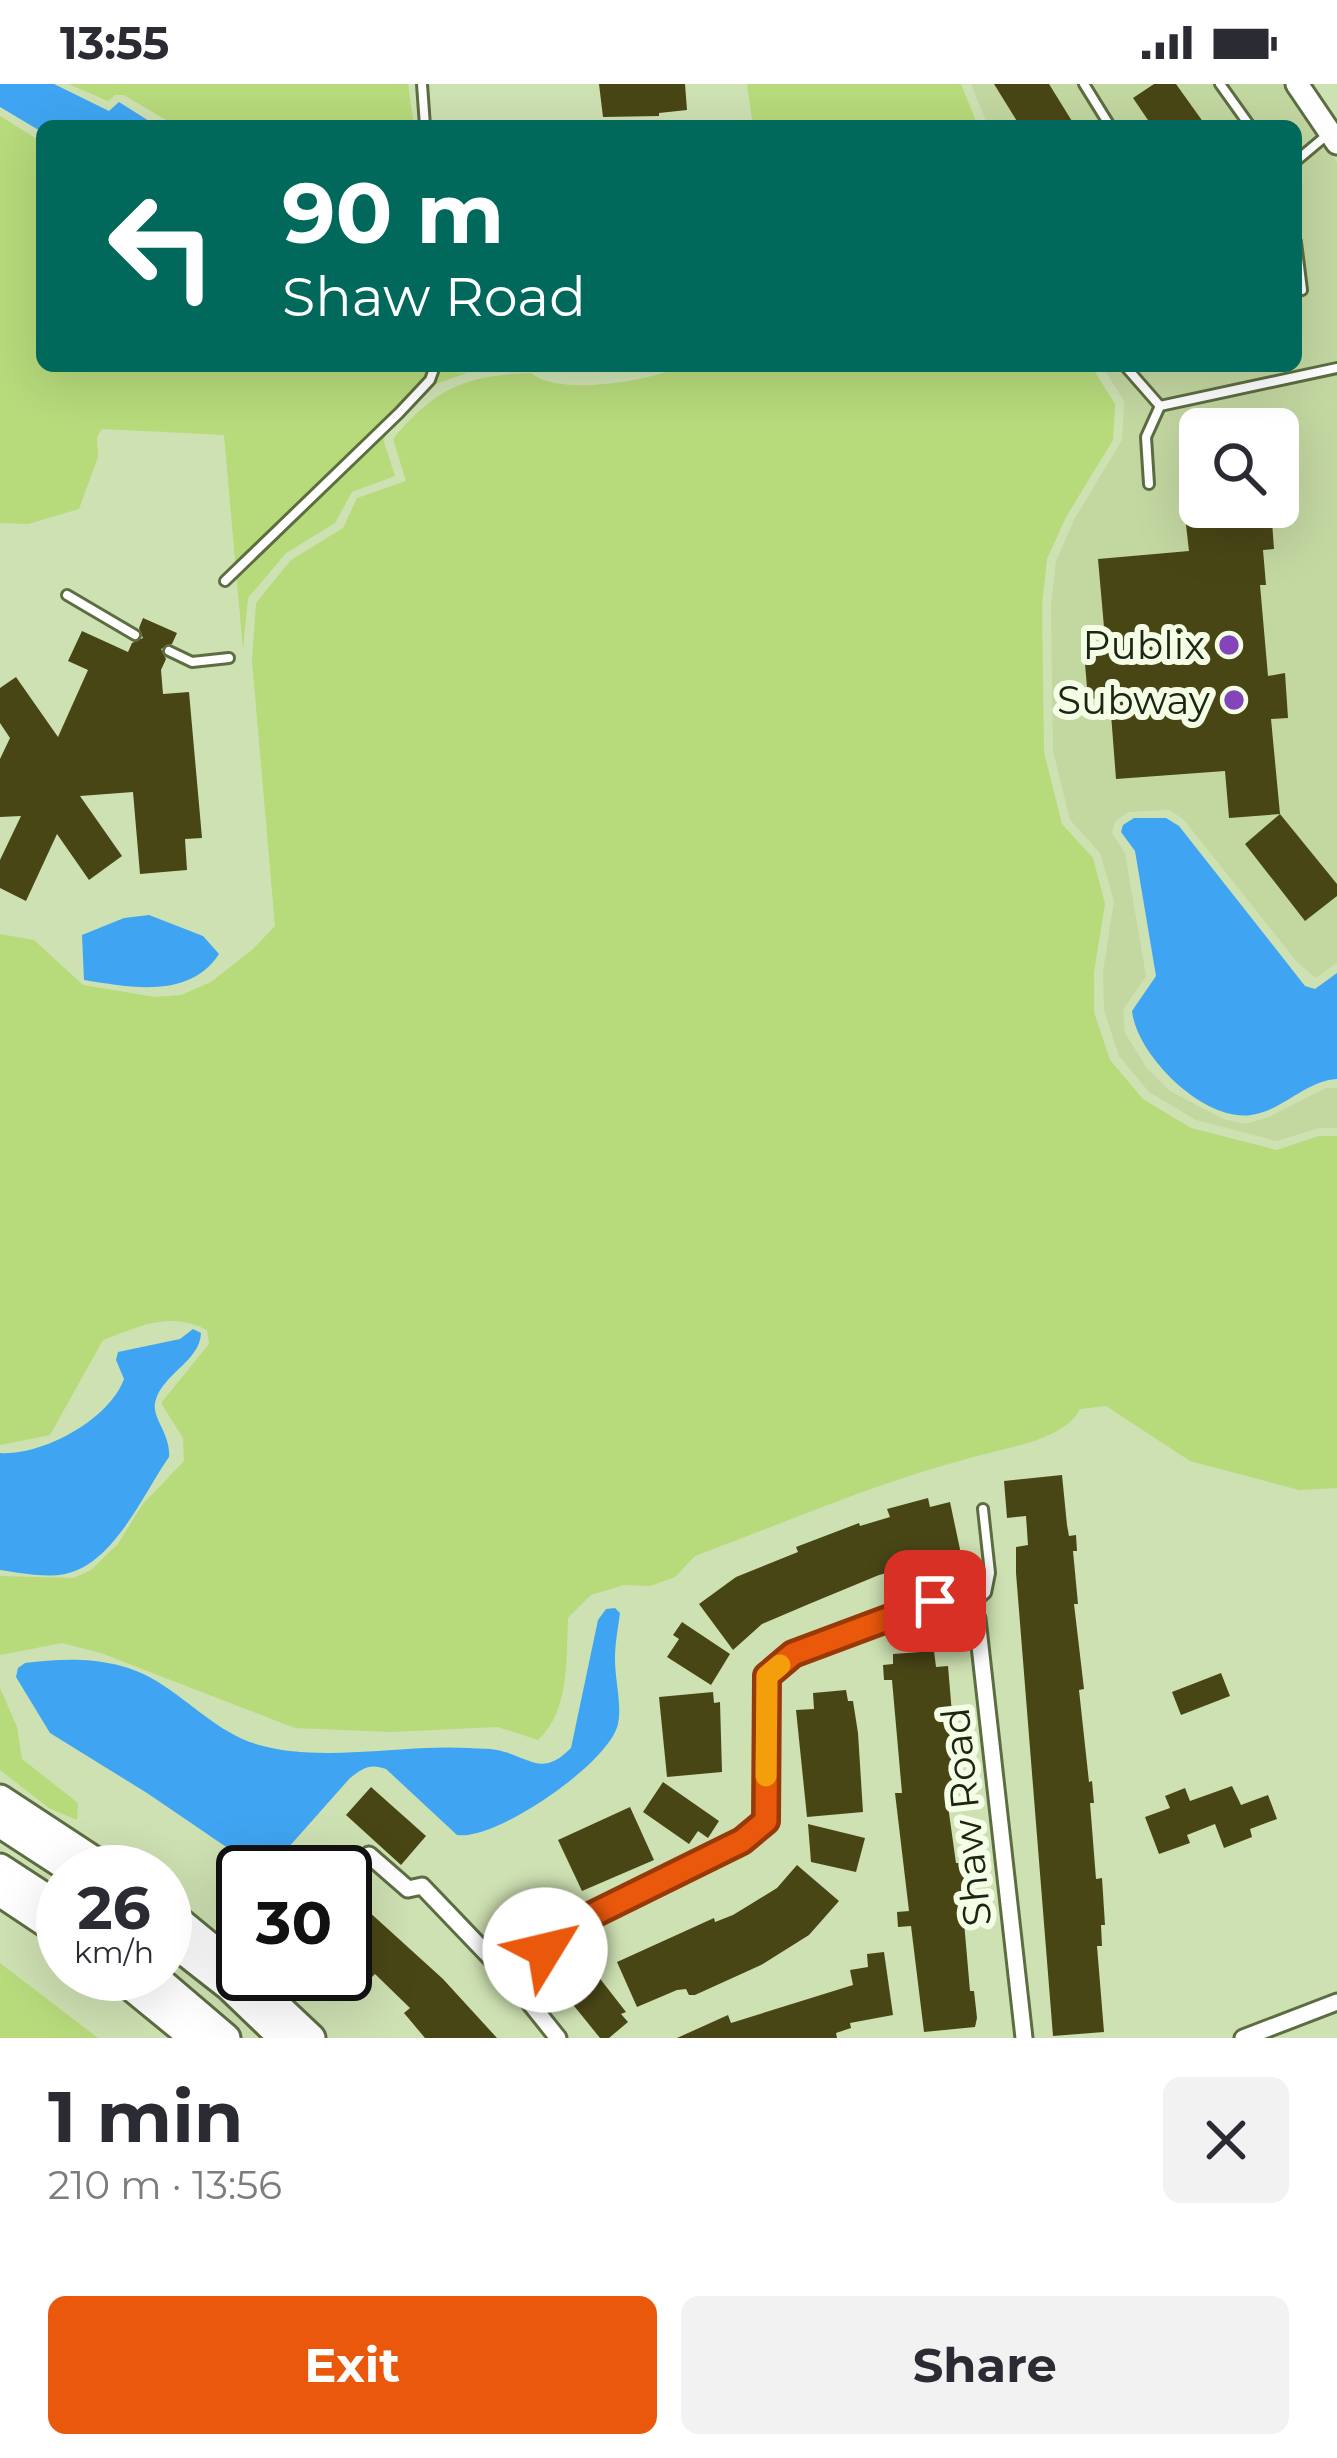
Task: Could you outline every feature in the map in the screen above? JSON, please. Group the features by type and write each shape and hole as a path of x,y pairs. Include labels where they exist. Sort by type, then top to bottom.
{"highway":[{"path":"0,1799 70,1845"},
{"path":"0,1823 36,1847"},
{"path":"0,1868 36,1891"},
{"path":"0,1892 36,1916"},
{"path":"192,1932 310,2038"},
{"path":"192,1957 283,2038"},
{"path":"149,2001 194,2038"},
{"path":"183,2001 226,2038"}],"main road":[{"path":"1297,84 1334,138"}],"street":[{"path":"510,1978 580,1921 742,1841 766,1821 767,1676 793,1654 935,1601 963,1612"},
{"name":"Shaw Road","path":"963,1612 977,1618 1024,2038"},
{"path":"372,1858 408,1889 422,1886 510,1978 558,2038"},
{"path":"1243,2038 1337,2002"}],"lane":[{"path":"422,84 425,120"},
{"path":"1220,84 1246,120"},
{"path":"1088,85 1107,120"},
{"path":"1302,157 1334,138"},
{"path":"1160,406 1337,368"},
{"path":"225,581 399,413 433,372"},
{"path":"1130,372 1160,406"},
{"path":"1149,484 1146,437 1160,406"},
{"path":"67,595 136,635"},
{"path":"169,651 192,662 230,658"},
{"path":"963,1612 986,1593 990,1574 982,1509"}],"shaded area":[{"path":"971,84 1284,84 1337,162 1337,963 1316,978 1298,963 1184,820 1170,810 1129,812 1115,821 1112,833 1125,853 1146,976 1123,1010 1125,1033 1146,1067 1170,1091 1223,1119 1245,1124 1326,1088 1337,1088 1337,1128 1319,1128 1277,1141 1196,1120 1149,1092 1119,1056 1104,1010 1103,972 1114,901 1100,853 1070,820 1053,751 1051,605 1056,561 1074,520 1122,440 1124,401 1106,372 1302,372 1302,120 986,120"}],"green space":[{"path":"68,84 408,84 413,120 166,120 124,95 108,101"},
{"path":"747,84 961,84 976,120 752,120"},
{"path":"0,116 36,138 36,372 467,373 433,385 385,435 395,476 352,492 335,523 286,553 248,598 243,650 224,435 102,429 97,437 98,457 79,509 28,524 0,523"},
{"path":"664,372 1095,372 1115,404 1113,440 1066,517 1047,559 1042,605 1044,752 1062,824 1093,858 1105,904 1094,972 1094,1012 1110,1060 1143,1099 1191,1128 1277,1150 1319,1136 1337,1136 1337,1488 1299,1490 1190,1461 1106,1406 1080,1409 1066,1425 1045,1437 922,1472 808,1512 695,1556 675,1577 650,1586 624,1585 591,1595 568,1618 561,1699 538,1740 498,1727 391,1732 295,1728 101,1653 62,1643 0,1655 0,1576 74,1578 91,1570 118,1544 142,1505 184,1461 183,1438 161,1403 209,1344 207,1330 167,1321 103,1340 50,1435 0,1445 0,934 34,940 83,985 155,997 181,995 211,982 252,950 275,926 252,661 256,603 291,560 343,528 357,498 406,481 393,439 438,396 470,381 531,373 544,380 583,385"},
{"path":"0,1688 17,1727 22,1759 78,1803 77,1820 49,1808 0,1770"},
{"path":"0,1963 36,1991 36,2001 50,2001 98,2038 0,2038"}],"water":[{"path":"0,84 54,84 109,111 119,102 148,120 36,120 36,128 0,107"},
{"path":"1134,818 1166,818 1179,826 1305,986 1315,989 1337,973 1337,1079 1314,1085 1262,1112 1233,1114 1194,1097 1159,1066 1132,1011 1156,976 1135,851 1121,832"},
{"path":"149,915 203,936 219,954 206,969 175,984 139,987 84,980 82,935 124,918"},
{"path":"193,1329 201,1333 199,1343 155,1403 169,1457 113,1542 82,1568 65,1574 0,1570 0,1453 35,1448 72,1432 116,1394 124,1379 116,1360 118,1352 180,1339"},
{"path":"606,1609 620,1613 615,1659 618,1724 610,1740 548,1797 474,1834 457,1835 386,1769 375,1766 350,1778 291,1845 223,1845 50,1733 16,1677 25,1663 94,1661 143,1674 232,1733 259,1745 336,1753 487,1749 543,1764 571,1748 598,1620"}],"building":[{"path":"599,84 685,84 687,110 659,116 603,117"},
{"path":"994,84 1049,84 1071,120 1016,120"},
{"path":"1154,84 1176,84 1202,120 1148,120 1133,98"},
{"path":"1186,528 1272,528 1274,549 1263,550 1266,585 1260,585 1268,676 1285,673 1288,718 1271,719 1280,814 1229,818 1225,771 1116,779 1111,714 1105,714 1104,698 1088,699 1084,652 1106,650 1098,559 1189,551"},
{"path":"143,618 177,633 172,644 161,649 166,659 161,670 163,694 189,692 202,838 185,839 187,870 140,874 133,792 80,796 122,856 89,880 57,834 26,901 0,888 0,860 21,816 0,817 0,759 10,738 0,723 0,688 16,677 58,737 88,670 68,661 82,631 128,652 132,643 143,638 139,628"},
{"path":"1280,814 1337,884 1337,896 1305,921 1245,844"},
{"path":"1062,1475 1069,1536 1076,1535 1078,1604 1074,1604 1084,1689 1079,1690 1094,1803 1090,1803 1096,1879 1102,1878 1105,1925 1101,1925 1102,1946 1097,1946 1104,2032 1053,2036 1016,1573 1016,1547 1028,1545 1026,1516 1007,1518 1004,1481"},
{"path":"928,1498 930,1507 950,1502 961,1554 879,1575 809,1604 762,1624 733,1650 699,1604 736,1577 798,1552 796,1547 859,1523 890,1517 887,1509"},
{"path":"682,1622 730,1654 711,1685 667,1657 679,1639 673,1635"},
{"path":"934,1651 936,1667 948,1666 959,1797 947,1799 956,1863 963,1863 966,1876 968,1898 962,1899 977,2018 975,2027 924,2032 911,1926 898,1927 897,1912 909,1911 895,1793 902,1793 892,1680 884,1680 883,1665 893,1664 893,1654"},
{"path":"1221,1673 1230,1696 1181,1715 1172,1692"},
{"path":"846,1690 848,1701 853,1701 858,1733 863,1812 807,1817 796,1710 814,1709 813,1693"},
{"path":"713,1692 714,1703 720,1702 722,1772 667,1777 659,1697"},
{"path":"663,1782 719,1821 708,1838 698,1831 689,1844 643,1812"},
{"path":"1232,1786 1241,1805 1268,1795 1277,1819 1250,1829 1252,1837 1224,1848 1215,1824 1187,1835 1190,1843 1159,1854 1145,1817 1170,1808 1165,1796 1185,1788 1190,1801"},
{"path":"371,1787 426,1836 401,1865 346,1815"},
{"path":"630,1807 654,1860 582,1891 558,1840"},
{"path":"808,1824 865,1838 856,1872 811,1862"},
{"path":"797,1865 839,1901 809,1935 761,1965 695,1995 677,1990 637,2007 617,1962 714,1918 715,1922 733,1915 777,1888"},
{"path":"372,1915 443,1979 497,2038 425,2038 404,2013 410,2008 375,1974 372,1977"},
{"path":"884,1952 893,2015 850,2023 851,2028 836,2033 837,2038 677,2038 728,2015 731,2023 853,1985 850,1970 868,1967 867,1954"},
{"path":"594,1971 626,2012 621,2014 628,2022 609,2038 600,2038 566,1996"}],"slow traffic":[{"path":"766,1776 767,1676 780,1665"}],"place":[{"name":"Publix","path":"1229,645"},
{"name":"Subway","path":"1234,700"}],"route":[{"path":"545,1950 580,1921 742,1841 766,1821 767,1676 793,1654 935,1601"}]}
